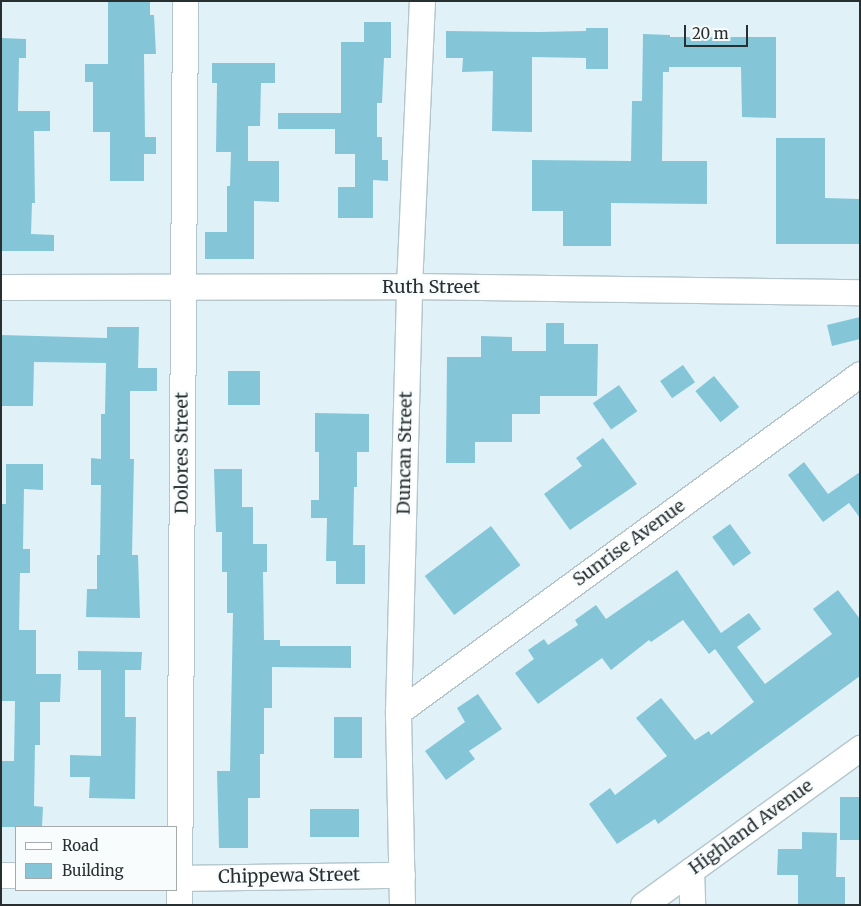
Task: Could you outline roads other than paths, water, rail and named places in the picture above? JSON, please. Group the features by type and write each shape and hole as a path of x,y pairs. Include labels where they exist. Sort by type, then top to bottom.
{"street":[{"name":"Dolores Street","path":"179,905 185,1"},
{"name":"Duncan Street","path":"402,905 398,712 409,286 422,1"},
{"name":"Ruth Street","path":"1,287 409,286 860,292"},
{"name":"Sunrise Avenue","path":"398,712 860,374"},
{"name":"Highland Avenue","path":"642,905 860,748"},
{"path":"691,870 692,905"},
{"path":"1,875 15,875"},
{"name":"Chippewa Street","path":"178,878 402,875"}]}
